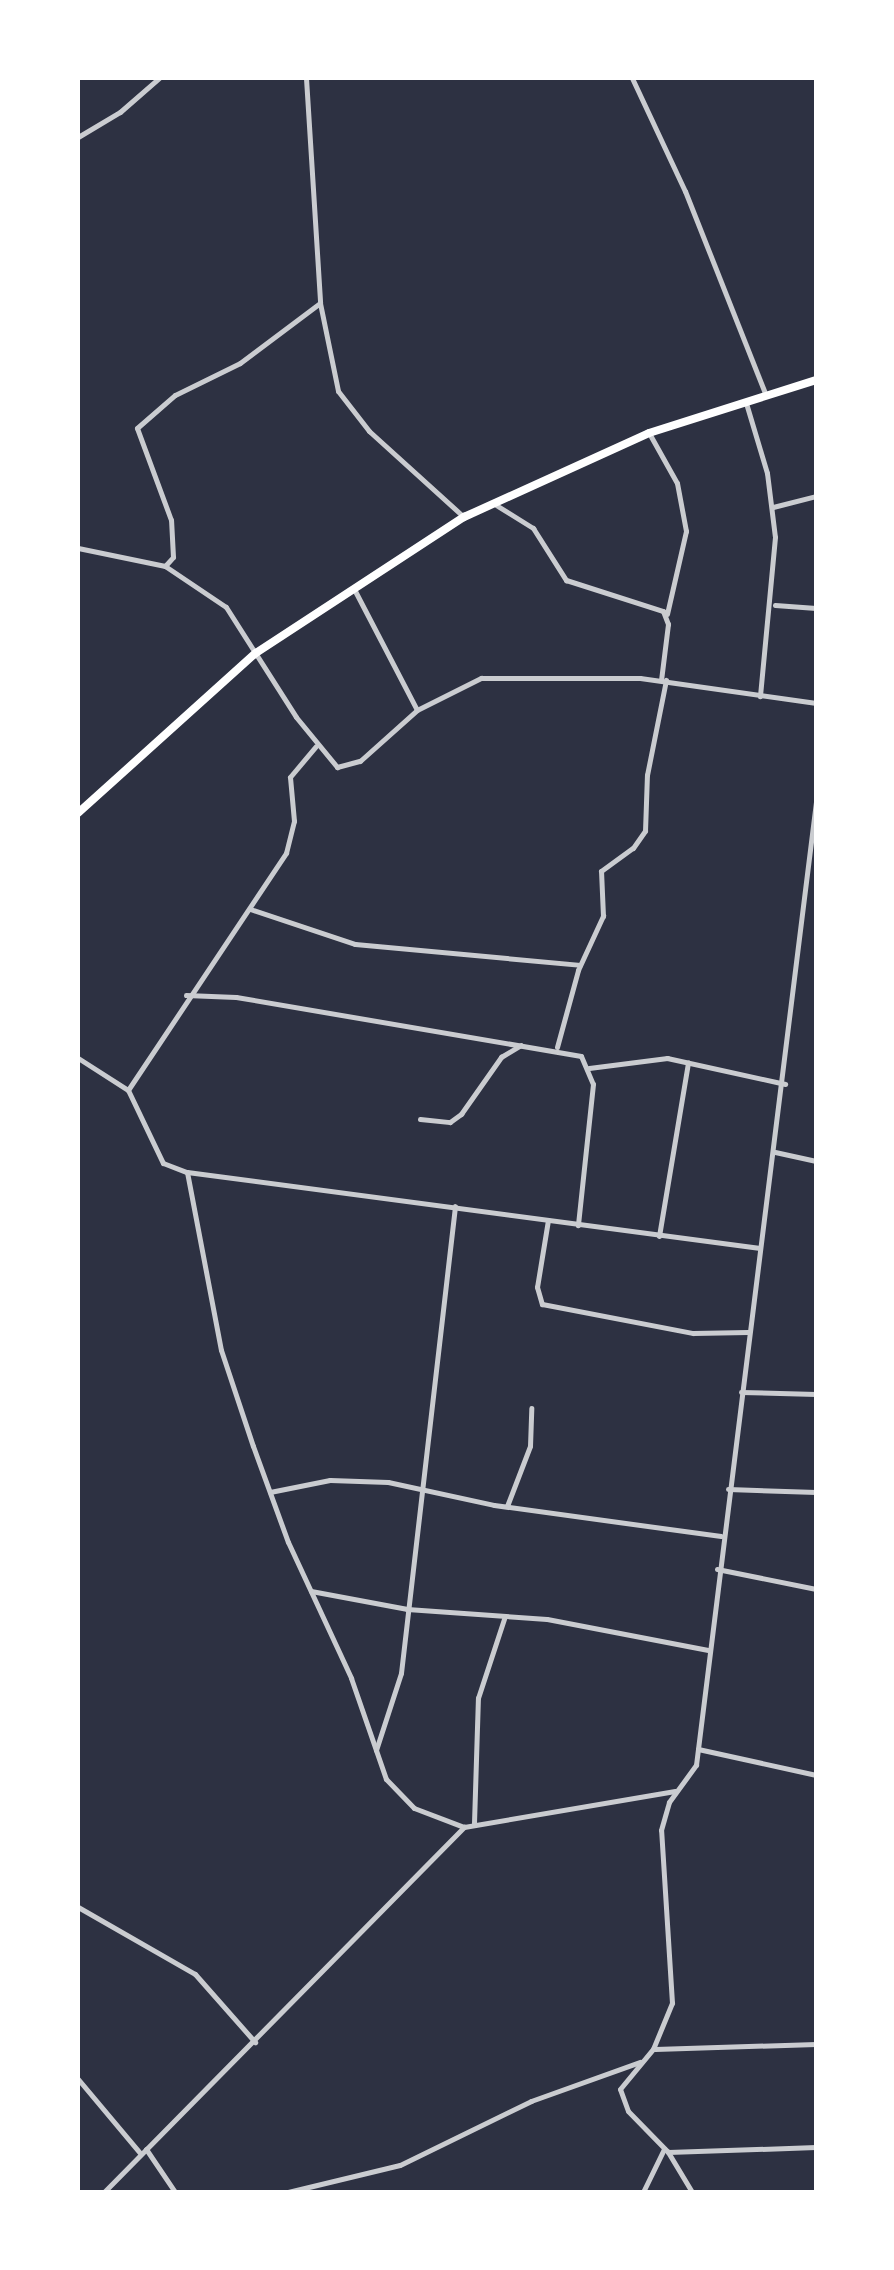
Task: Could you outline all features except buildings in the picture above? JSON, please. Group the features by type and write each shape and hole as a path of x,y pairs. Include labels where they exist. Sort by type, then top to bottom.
{"highway":[{"path":"78,813 256,653 464,517 649,433 816,380"}],"street":[{"path":"78,138 120,112 159,78"},
{"path":"306,78 320,304 338,391 369,431 464,517"},
{"path":"632,78 685,191 766,393"},
{"path":"165,566 173,557 171,520 136,428 175,394 240,364 320,304"},
{"path":"745,400 773,507 774,604 760,696"},
{"path":"557,1048 580,965 603,916 600,871 633,848 645,830 647,775 664,680 666,616 686,531 677,484 649,433"},
{"path":"773,507 816,496"},
{"path":"493,503 533,528 566,580 666,616"},
{"path":"78,548 165,566 226,607 316,746 337,767 348,766 417,710 480,678 664,680 816,703"},
{"path":"353,587 417,710"},
{"path":"774,604 816,608"},
{"path":"128,1090 186,995 250,910 286,854 294,821 290,777 316,746"},
{"path":"692,2192 666,2150 622,2100 624,2080 653,2049 672,2003 661,1830 698,1750 721,1536 785,1084 816,801"},
{"path":"250,910 355,944 580,965"},
{"path":"186,995 236,996 557,1048 581,1056 589,1068 592,1100 578,1225"},
{"path":"420,1119 450,1122 461,1114 502,1057 521,1045"},
{"path":"78,1058 128,1090 163,1163 187,1172 760,1248"},
{"path":"589,1068 632,1059 688,1062 785,1084"},
{"path":"658,1236 688,1062"},
{"path":"775,1152 816,1161"},
{"path":"187,1172 222,1350 270,1492 376,1750 398,1797 464,1827"},
{"path":"376,1750 394,1709 455,1206"},
{"path":"548,1220 537,1287 542,1304 693,1333 748,1332"},
{"path":"741,1392 816,1394"},
{"path":"507,1506 509,1487 530,1446 530,1408"},
{"path":"270,1492 362,1480 507,1506 721,1536"},
{"path":"728,1489 816,1492"},
{"path":"717,1569 816,1588"},
{"path":"310,1590 407,1608 505,1616 708,1650"},
{"path":"474,1822 478,1698 505,1616"},
{"path":"698,1750 816,1775"},
{"path":"104,2192 464,1827 474,1822 628,1804 678,1790"},
{"path":"78,1907 195,1974 255,2042"},
{"path":"653,2049 816,2044"},
{"path":"288,2192 400,2166 531,2101 642,2061"},
{"path":"78,2080 175,2192"},
{"path":"666,2150 816,2147"},
{"path":"643,2192 666,2150"}]}
